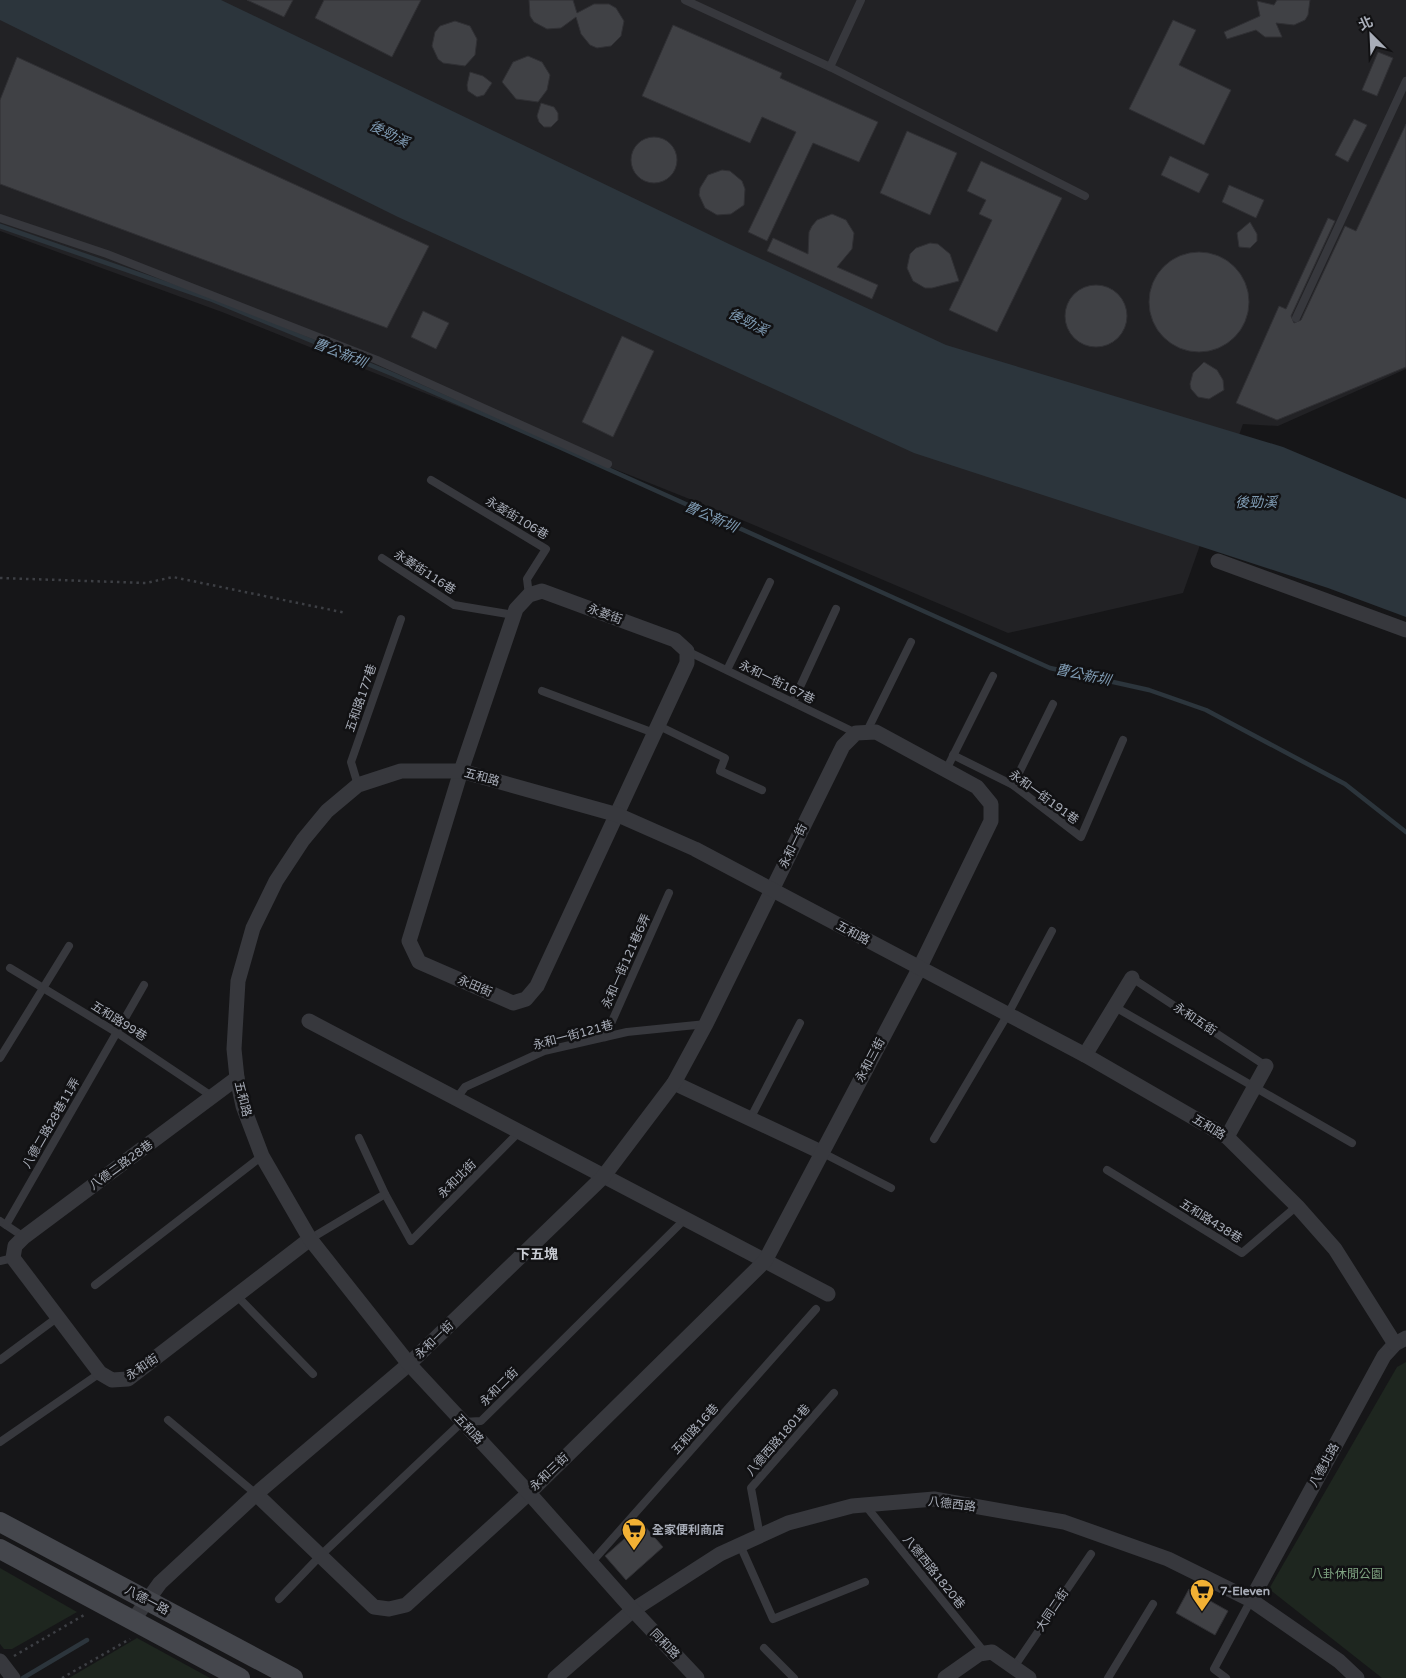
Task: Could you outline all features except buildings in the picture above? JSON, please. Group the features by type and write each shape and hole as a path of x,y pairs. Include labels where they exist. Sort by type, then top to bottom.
{"street":[{"path":"1218,561 1406,630"},
{"name":"永菱街","path":"529,594 542,591 675,640 687,650"},
{"path":"461,771 514,615 529,594"},
{"path":"618,815 687,663 687,650"},
{"path":"861,733 876,732 946,770 977,787 991,804 991,822 919,969"},
{"name":"永和一街","path":"142,1623 146,1599 160,1583 256,1494 409,1364 603,1176 674,1083 706,1024 843,746 861,733"},
{"name":"五和路","path":"633,1610 529,1493 409,1364 310,1239 262,1156 243,1106 237,1078 234,1049 238,981 253,928 276,881 303,840 327,811 358,785 401,771 461,771 618,815 695,850 1085,1055 1227,1137 1297,1206 1335,1249 1401,1341"},
{"name":"永田街","path":"461,771 410,941 419,962 513,1003 526,999 538,986 618,815"},
{"name":"永和三街","path":"321,1555 374,1607 389,1609 406,1604 529,1493 765,1261 919,969"},
{"name":"永和五街","path":"1085,1055 1132,978"},
{"path":"309,1021 684,1220 828,1294"},
{"name":"永和五街","path":"1227,1137 1266,1066"},
{"name":"八德二路28巷","path":"58,1317 7,1260 15,1246 24,1237 213,1098 237,1078"},
{"path":"674,1083 821,1152"},
{"name":"永和街","path":"100,1373 112,1380 128,1380 310,1239"},
{"path":"58,1317 100,1373"},
{"name":"八德北路","path":"1250,1600 1384,1356 1401,1341"},
{"path":"256,1494 321,1555"},
{"name":"八德西路","path":"555,1678 633,1610 720,1554 788,1523 852,1506 934,1500 1064,1522 1168,1559 1250,1600 1339,1660 1357,1678"},
{"name":"八德一路","path":"0,1522 293,1678"},
{"name":"八德一路","path":"0,1549 142,1623 240,1678"},
{"name":"同和路","path":"633,1610 697,1678"},
{"path":"945,1678 979,1654 992,1652 1029,1678"},
{"path":"1,1662 13,1678"}],"lane":[{"path":"685,0 830,67 1085,196"},
{"path":"830,67 860,0"},
{"path":"1296,318 1406,81"},
{"path":"0,218 107,254 377,360 608,464"},
{"name":"永菱街106巷","path":"432,480 546,549 527,579 529,594"},
{"name":"永菱街116巷","path":"382,558 454,605 514,615"},
{"path":"727,670 770,582"},
{"path":"793,702 836,609"},
{"name":"五和路177巷","path":"358,785 351,762 401,618"},
{"path":"861,733 911,642"},
{"name":"永和一街167巷","path":"687,650 861,733"},
{"path":"946,770 994,676"},
{"path":"542,691 656,729 725,758 720,771 762,790"},
{"path":"1014,785 1053,704"},
{"name":"永和一街191巷","path":"953,755 1014,785 1081,837 1123,740"},
{"name":"永和一街121巷6弄","path":"604,1038 669,893"},
{"path":"934,1139 1008,1014 1052,931"},
{"path":"0,1058 69,946"},
{"name":"五和路99巷","path":"10,968 116,1032 213,1098"},
{"name":"永和五街","path":"1132,978 1266,1066"},
{"name":"八德二路28巷11弄","path":"3,1223 144,985"},
{"path":"1115,1007 1352,1143"},
{"path":"750,1119 800,1023"},
{"name":"永和一街121巷","path":"456,1099 465,1087 544,1051 627,1032 706,1024"},
{"name":"永和北街","path":"385,1194 411,1241 519,1132"},
{"path":"310,1239 385,1194 359,1138"},
{"path":"821,1152 891,1188"},
{"path":"95,1285 262,1156"},
{"name":"五和路438巷","path":"1106,1170 1242,1253 1297,1206"},
{"name":"永和二街","path":"462,1422 481,1421 684,1220"},
{"path":"3,1223 24,1237"},
{"path":"237,1296 312,1374"},
{"name":"五和路16巷","path":"591,1563 816,1309"},
{"path":"0,1360 58,1317"},
{"path":"0,1442 100,1373"},
{"name":"八德西路1801巷","path":"760,1536 751,1488 834,1393"},
{"path":"168,1420 256,1494"},
{"path":"279,1599 321,1555 462,1422"},
{"name":"八德西路1820巷","path":"864,1505 985,1653"},
{"path":"740,1545 773,1619 865,1582"},
{"name":"大同二街","path":"1014,1667 1091,1554"},
{"path":"1226,1678 1214,1669 1250,1600"},
{"path":"1108,1678 1154,1604"},
{"path":"764,1648 794,1678"}],"path":[{"path":"0,578 146,582 173,577 346,613"},
{"path":"1,1662 104,1603"},
{"path":"62,1678 142,1623"}],"shaded area":[{"path":"0,0 1406,0 1406,369 1278,426 1243,424 1183,593 1008,633 742,520 222,312 0,231"}],"green space":[{"name":"八卦休閒公園","path":"1406,1362 1406,1678 1382,1678 1269,1589 1397,1367"},
{"path":"0,1568 77,1612 12,1649 4,1649 0,1644"},
{"path":"137,1638 210,1678 69,1678"}],"water":[{"name":"後勁溪","path":"0,0 221,0 729,244 946,345 1283,447 1406,499 1406,617 1328,588 914,453 398,217 0,20"}],"waterway":[{"name":"曹公新圳","path":"0,226 210,299 392,374 1050,668 1149,690 1206,710 1345,784 1406,832"},
{"path":"23,1678 87,1640"}],"place":[{"name":"全家便利商店","path":"634,1551"},
{"name":"7-Eleven","path":"1202,1612"}],"district":[{"name":"下五塊","path":"537,1254"}]}
